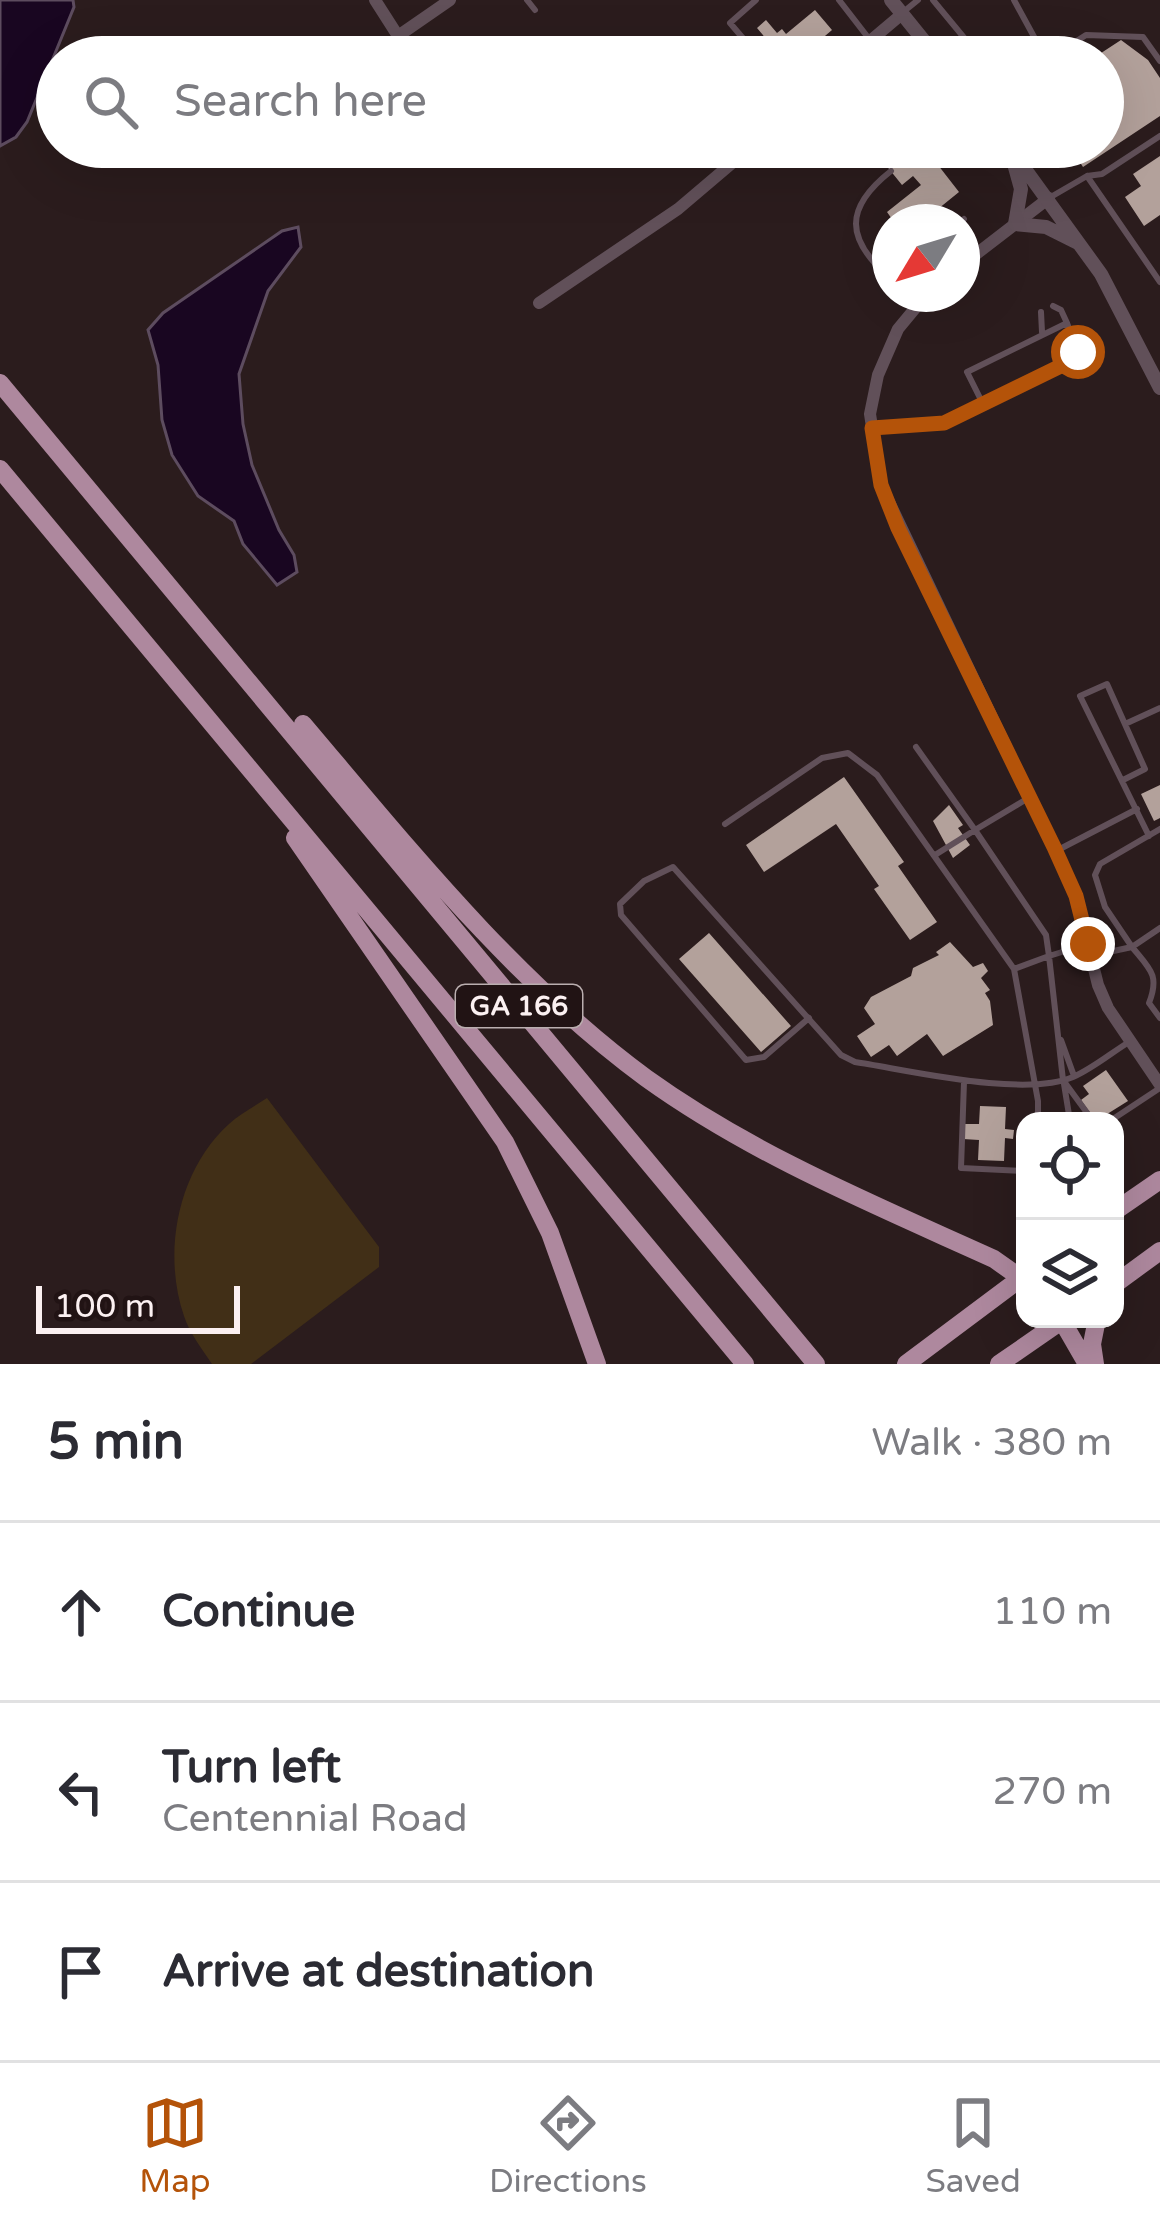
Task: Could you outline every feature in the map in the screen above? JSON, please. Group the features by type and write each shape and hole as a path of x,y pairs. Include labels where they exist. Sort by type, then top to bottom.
{"highway":[{"path":"0,383 224,648 289,708 396,834 572,1018 644,1076 773,1158 1016,1273"},
{"path":"0,469 253,773 505,1142 550,1233 597,1364"},
{"name":"GA 166","path":"224,648 816,1364"},
{"name":"GA 166","path":"253,773 745,1364"},
{"path":"1124,1205 1160,1180"},
{"path":"1124,1280 1160,1251"},
{"path":"906,1364 1016,1284"},
{"path":"999,1364 1051,1328"},
{"path":"1067,1328 1091,1364"},
{"path":"1091,1364 1095,1328"}],"street":[{"path":"375,0 398,36"},
{"path":"404,36 450,0"},
{"path":"890,0 920,36"},
{"path":"875,36 902,14"},
{"path":"539,303 678,209 727,168"},
{"path":"1015,168 1021,189 1015,224"},
{"path":"1026,168 1082,245 1160,388"},
{"path":"980,251 1049,197"},
{"path":"1015,224 1046,227 1082,245"},
{"path":"909,312 878,375 872,428 881,485 1076,896 1103,997 1160,1086"}],"lane":[{"path":"526,0 535,10"},
{"path":"741,36 730,23 756,0"},
{"path":"839,0 867,36"},
{"path":"902,14 918,0"},
{"path":"933,0 963,36"},
{"path":"1014,0 1035,36"},
{"path":"1083,36 1143,37 1160,61"},
{"path":"1124,160 1160,136"},
{"path":"1049,197 1111,168"},
{"path":"872,261 864,253 855,224 865,193 891,171"},
{"path":"1087,176 1160,282"},
{"path":"872,428 944,423 1075,357 1078,352 1061,310 1053,306"},
{"path":"1041,312 1042,333"},
{"path":"983,404 967,372 1066,323"},
{"path":"1123,780 1145,769 1107,685 1080,696 1149,836"},
{"path":"1125,724 1160,708"},
{"path":"916,747 1046,934 1061,1040 1074,1077"},
{"path":"725,824 822,758 848,753 877,775 1014,969 1037,1112"},
{"path":"934,855 1030,797"},
{"path":"1056,851 1136,809"},
{"path":"1160,829 1100,864 1094,875 1105,907 1154,975 1157,986 1149,1004 1160,1018"},
{"path":"809,1018 764,1057 746,1060 662,966 621,915 620,904 644,881 673,866 809,1018 841,1055 855,1062 964,1082 1035,1083 1074,1077 1129,1042"},
{"path":"1014,969 1049,956 1132,947 1160,928"},
{"path":"1061,1040 1058,1049 1068,1112"},
{"path":"1063,1080 1086,1112"},
{"path":"964,1082 961,1168 1016,1171"},
{"path":"1123,1112 1160,1086"}],"shaded area":[{"path":"0,0 73,0 62,36 36,36 36,100 16,137 0,146"},
{"path":"298,227 301,247 268,291 239,374 252,465 294,555 297,572 277,585 243,544 234,521 198,496 172,455 148,330 163,313 282,231"},
{"path":"267,1098 379,1247 379,1267 251,1364 212,1364 189,1328 178,1291 175,1239 179,1213 197,1164 212,1143 233,1120"}],"building":[{"path":"815,10 832,30 825,36 764,36 757,28 766,20 777,33 782,29 786,34"},
{"path":"1124,42 1148,60 1160,78 1160,116 1124,140"},
{"path":"1160,156 1160,215 1144,226 1125,197 1141,186 1133,174"},
{"path":"888,168 940,168 959,192 944,204 897,204 921,185 913,176 902,185"},
{"path":"844,777 904,862 898,866 937,922 910,940 836,824 764,872 746,845"},
{"path":"1160,785 1160,818 1154,821 1141,794"},
{"path":"949,805 970,845 953,858 933,821"},
{"path":"709,933 791,1026 761,1052 679,959"},
{"path":"950,942 973,967 983,963 988,971 981,978 990,990 985,993 993,1025 943,1056 927,1034 897,1056 889,1045 871,1057 857,1036 875,1024 864,1008 871,997 911,976 913,968 939,955 936,952"},
{"path":"1106,1070 1128,1101 1110,1112 1090,1112 1081,1100 1089,1094 1083,1086"},
{"path":"980,1106 1006,1107 1005,1129 1014,1130 1013,1139 1005,1138 1004,1161 978,1160 979,1140 963,1139 964,1124 979,1124"}],"route":[{"path":"1078,352 1071,361 944,423 872,428 881,485 898,528 1054,847 1076,896 1088,944"}]}
